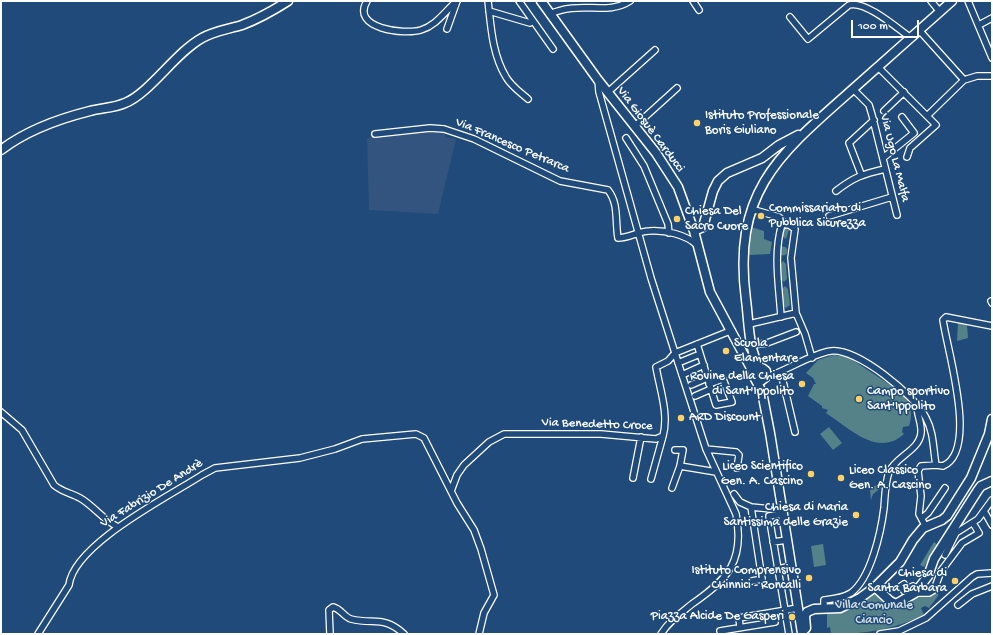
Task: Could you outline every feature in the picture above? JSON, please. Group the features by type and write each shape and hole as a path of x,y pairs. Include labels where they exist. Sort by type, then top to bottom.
{"main road":[{"path":"1,150 13,141 42,126 70,116 126,103 141,92 177,57 202,38 220,30 252,21 288,1"},
{"path":"541,1 550,14"},
{"path":"698,246 713,191 718,181 727,173 762,158 790,143 952,1"},
{"name":"Via Giosuè Carducci","path":"550,14 598,80 656,153 678,188 694,231 705,280 730,330 761,375"},
{"path":"790,143 769,172 751,209 746,229 743,257 752,345 761,375 762,392 802,633"},
{"path":"762,158 769,163 769,172"},
{"path":"694,231 703,226"},
{"path":"802,633 806,628 805,616 807,612 814,609 844,607 875,587 900,562 912,540 926,527 942,520 947,516 971,478 989,434 992,419"},
{"path":"875,587 890,601 896,604 916,592 928,576 934,559 954,532 978,490 981,486 992,482"}],"street":[{"path":"366,1 364,8 365,14 369,21 384,30 414,32 428,27 436,22 457,1"},
{"path":"447,29 457,1"},
{"path":"488,1 493,43 501,67 512,84 528,99"},
{"path":"519,1 526,1"},
{"path":"519,1 553,49"},
{"path":"550,14 565,6 581,4 619,7 630,1"},
{"path":"693,1 699,10"},
{"path":"931,1 940,12"},
{"path":"968,1 992,58"},
{"path":"790,17 808,39 849,5 857,3 870,8 911,38"},
{"path":"489,11 530,23 533,21"},
{"path":"979,25 992,18"},
{"path":"919,30 964,80"},
{"path":"608,92 655,50"},
{"path":"878,67 936,125 910,148 906,157"},
{"path":"927,116 964,80 977,76 992,76"},
{"path":"598,80 599,92 678,363 706,449 736,514 738,525 738,548 727,576 712,590 676,616 661,634"},
{"path":"635,126 677,88"},
{"name":"Via Ugo La Malfa","path":"853,89 868,105 874,120 897,215"},
{"path":"884,111 904,92"},
{"path":"883,158 914,133 902,117"},
{"path":"861,174 849,143 874,120"},
{"name":"Via Francesco Petrarca","path":"375,134 430,128 444,129 474,139 560,180 608,190 612,195 616,207 618,238 648,231 682,235 694,231"},
{"path":"626,138 648,173 665,217 669,233"},
{"path":"904,141 910,148"},
{"path":"836,191 851,179 861,174 885,169"},
{"path":"829,216 892,197"},
{"path":"751,209 778,217 782,220 777,241 776,259 781,317"},
{"path":"782,224 789,225 795,229 791,258 796,313 805,334 812,358"},
{"path":"682,235 691,239 698,246"},
{"path":"749,324 796,313"},
{"path":"926,527 919,514 921,496 919,469 923,465 943,466 952,458 958,444 961,425 960,409 943,320 946,317 992,326"},
{"name":"Via Benedetto Croce","path":"451,491 457,475 464,464 489,442 504,434 601,434 656,439 663,436 666,426 664,406 656,367 668,361 675,352 730,330"},
{"path":"752,345 774,340 796,332"},
{"path":"691,385 709,383 723,379 732,402 716,405 709,383 704,365 697,344"},
{"path":"761,375 780,373 812,358 832,351 848,353 899,386 917,405 926,417 933,436 936,465"},
{"path":"678,363 700,354"},
{"path":"682,375 704,365"},
{"path":"780,373 795,432"},
{"path":"695,396 709,383"},
{"path":"824,609 824,600 846,595 857,587 870,562 884,511 890,471 903,455 913,448 920,440 921,431 917,405"},
{"path":"1,412 22,430 50,475 54,486 80,498 110,523 118,527"},
{"name":"Via Fabrizio De Andrè","path":"38,634 69,586 70,580 83,558 100,540 118,527 215,468 300,458 335,449 362,439 420,435 424,438 451,491"},
{"path":"651,479 663,436"},
{"path":"633,478 641,438"},
{"path":"706,449 736,452 739,455 737,468"},
{"path":"672,488 680,466 683,450 675,450"},
{"path":"680,466 716,472"},
{"path":"922,518 928,513 945,488"},
{"path":"451,491 474,530 494,595 484,613 479,634"},
{"path":"734,494 740,502 751,507 783,512"},
{"path":"945,555 954,532 973,523 992,500"},
{"path":"751,507 762,579 752,581"},
{"path":"984,511 992,525"},
{"path":"783,512 769,516 789,634"},
{"path":"904,584 901,586 904,591 913,586 916,592 932,591 935,588 936,582 944,566 962,543 979,533 973,523"},
{"path":"773,542 787,540"},
{"path":"778,568 791,566"},
{"path":"880,634 898,631 926,618 972,576 977,574 992,573"},
{"path":"958,605 975,592 992,586"},
{"path":"330,634 329,610 333,607 337,608 350,618 383,621 404,634"},
{"path":"740,627 739,618 798,608"},
{"path":"720,631 775,622"}],"shaded area":[{"path":"445,131 445,137 456,139 438,214 369,210 367,138 405,133"}],"green space":[{"path":"751,227 764,231 764,239 772,242 770,254 748,255"},
{"path":"786,227 789,230 786,239 782,236 784,228"},
{"path":"783,246 788,251 783,256 778,251"},
{"path":"783,261 786,264 787,279 784,282 781,279 780,265"},
{"path":"785,286 788,289 790,305 786,308 783,305 781,290"},
{"path":"958,323 967,325 968,338 957,341"},
{"name":"Campo sportivo Sant'Ippolito","path":"834,355 848,357 904,394 910,406 911,414 909,426 903,427 902,432 904,434 894,441 884,443 874,442 854,433 826,413 828,410 822,408 822,406 808,396 814,384 816,384 813,378 806,373 818,360"},
{"path":"829,427 842,443 833,450 820,434"},
{"path":"876,485 881,488 873,494 871,500 870,490"},
{"path":"934,542 939,546 924,567 920,565"},
{"path":"823,544 826,565 814,567 811,546"},
{"name":"Villa Comunale Ciancio","path":"939,589 938,596 929,608 925,606 921,608 924,615 890,628 867,632 831,634 830,627 827,628 827,611 874,593 890,604 917,596 931,595"}],"place":[{"name":"Istituto Professionale Boris Giuliano","path":"697,123"},
{"name":"Commissariato di Pubblica Sicurezza","path":"761,216"},
{"name":"Chiesa Del Sacro Cuore","path":"677,219"},
{"name":"Scuola Elamentare","path":"726,351"},
{"name":"Rovine della Chiesa di Sant'Ippolito","path":"802,384"},
{"name":"Campo sportivo Sant'Ippolito","path":"859,399"},
{"name":"ARD Discount","path":"681,418"},
{"name":"Liceo Scientifico Gen. A. Cascino","path":"811,474"},
{"name":"Liceo Classico Gen. A. Cascino","path":"841,478"},
{"name":"Chiesa di Maria Santissima delle Grazie","path":"856,515"},
{"name":"Istituto Comprensivo Chinnici - Roncalli","path":"809,578"},
{"name":"Chiesa di Santa Barbara","path":"955,581"},
{"name":"Piazza Alcide De Gasperi","path":"792,617"}]}
